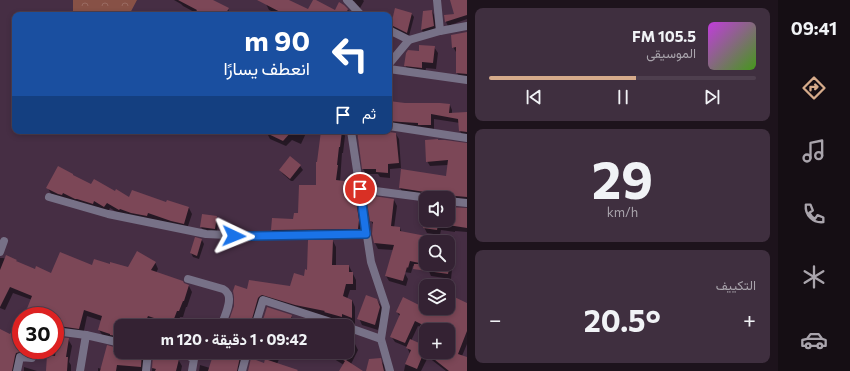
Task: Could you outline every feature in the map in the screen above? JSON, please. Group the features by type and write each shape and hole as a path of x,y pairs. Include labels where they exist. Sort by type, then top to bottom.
{"street":[{"path":"347,0 358,12"},
{"path":"437,0 440,31"},
{"path":"392,60 409,40 440,31 467,26"},
{"path":"392,32 409,40"},
{"path":"392,69 467,80"},
{"path":"392,126 467,138"},
{"path":"351,134 370,262 386,307 381,339 390,371"},
{"path":"360,189 419,197"},
{"path":"48,196 108,214 206,234 249,236 366,234"},
{"path":"455,201 467,203"},
{"path":"0,252 4,241"},
{"path":"188,279 223,289 228,293 228,305 223,319"},
{"path":"258,319 263,300 321,319"},
{"path":"354,329 381,339"},
{"path":"64,331 114,341"},
{"path":"80,371 86,335"},
{"path":"17,371 19,359"},
{"path":"146,371 147,359"},
{"path":"192,371 194,359"},
{"path":"242,371 246,359"}],"green space":[{"path":"73,0 137,0 131,12 73,12"}],"building":[{"path":"178,0 213,0 229,8 227,12 196,12 197,10"},
{"path":"257,0 289,0 308,9 313,0 316,0 335,10 339,2 348,9 347,12 280,12"},
{"path":"450,0 467,0 467,15 445,22 444,15 454,14"},
{"path":"395,8 412,13 407,33 392,26"},
{"path":"432,10 434,26 421,30 423,11"},
{"path":"467,32 467,74 456,73 456,47 452,48 451,35"},
{"path":"419,45 435,46 433,63 422,62 422,68 404,66 406,53 408,50 419,51"},
{"path":"392,101 450,104 449,113 467,112 467,132 459,131 458,119 431,114 431,125 418,125 418,123 392,121"},
{"path":"396,133 399,163 388,164 388,173 376,172 376,169 362,169 357,134"},
{"path":"268,134 289,134 283,141"},
{"path":"321,134 342,134 336,180 353,182 351,201 356,201 359,220 358,229 271,230 272,218 293,219 294,213 298,213 299,185 316,185"},
{"path":"438,139 467,143 467,197 455,196 455,191 419,191 399,188 401,169 446,176 448,160 426,162 425,140"},
{"path":"290,156 301,165 290,179 279,170"},
{"path":"58,166 91,184 94,179 129,197 132,190 166,202 167,200 189,207 184,224 148,213 147,216 119,210 107,203 104,207 94,201 93,204 75,199 63,193 62,195 58,194 46,188"},
{"path":"366,195 394,199 391,226 400,227 400,231 421,235 419,235 419,263 410,261 403,281 385,276 394,245 374,243 372,234 373,222 370,221"},
{"path":"455,207 467,208 467,228 455,226"},
{"path":"202,214 217,216 215,229 200,227"},
{"path":"423,227 438,227 437,230"},
{"path":"195,237 202,239 197,256 190,253"},
{"path":"308,240 333,240 332,265 349,265 349,272 353,272 353,284 346,284 343,296 352,300 352,318 342,314 342,317 324,312 325,311 295,305 262,295 258,298 252,319 229,319 234,306 233,291 235,285 247,289 249,280 290,286 294,273 304,276 305,269 307,270"},
{"path":"137,251 156,262 151,270 183,281 189,285 184,301 179,311 177,311 174,319 157,319 148,316 147,319 114,319 114,336 98,330 102,316 84,310 79,329 64,327 64,307 28,307 32,296 10,287 0,307 0,270 6,255 35,269 36,266 51,273 60,252 92,265 94,259 110,264 110,262 128,267"},
{"path":"414,264 419,264 419,270 413,269"},
{"path":"427,271 449,271 448,274"},
{"path":"366,295 377,299 380,307 375,325 357,319"},
{"path":"403,297 419,305 419,315 455,315 455,297 467,303 467,331 458,354 467,357 467,371 449,371 434,359 455,359 455,323 419,323 415,321 405,343 390,337 400,314 396,312"},
{"path":"267,307 292,315 291,319 263,319"},
{"path":"0,329 10,334 12,331 12,359 14,359 12,371 0,371"},
{"path":"64,338 69,338 66,357 68,357 67,371 46,371 47,359 64,359"},
{"path":"410,339 419,343 419,359 421,359 417,369 405,364 411,350 406,348"},
{"path":"107,345 114,347 114,359 142,359 141,367 117,365 116,371 100,371"},
{"path":"381,358 384,371 366,371 369,359"},
{"path":"153,359 179,359 176,371 155,371 156,369 152,368"},
{"path":"212,359 240,359 237,371 208,371"},
{"path":"251,359 264,363 265,359 298,370 297,371 248,371"},
{"path":"341,359 347,359 363,371 339,371 345,361"}],"route":[{"path":"234,236 366,234 360,189"}]}
